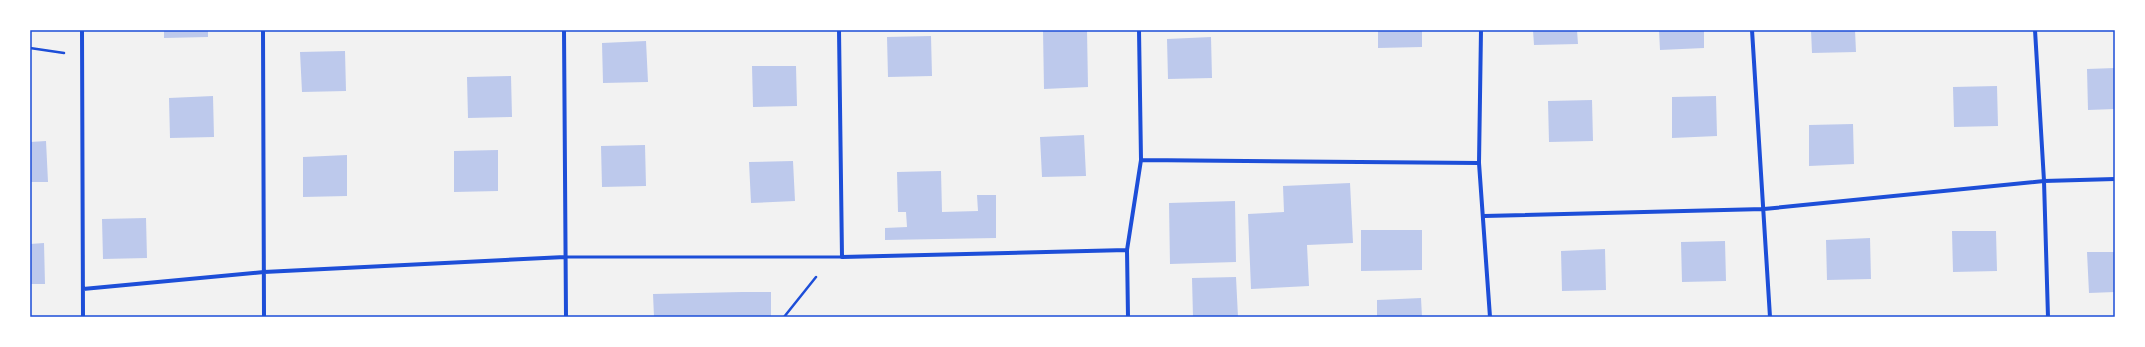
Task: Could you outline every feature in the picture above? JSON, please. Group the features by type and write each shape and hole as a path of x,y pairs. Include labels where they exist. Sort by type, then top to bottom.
{"street":[{"path":"82,30 83,317"},
{"path":"263,30 264,317"},
{"path":"564,30 566,317"},
{"path":"839,30 842,257 1127,250"},
{"path":"1128,317 1127,250 1141,160 1139,30"},
{"path":"1481,30 1479,163 1484,216 1490,317"},
{"path":"1752,30 1770,317"},
{"path":"2035,30 2044,181 2048,317"},
{"path":"1141,160 1479,163"},
{"path":"1484,216 1764,209 2044,181 2115,179"},
{"path":"83,289 264,272 566,257"}],"lane":[{"path":"566,257 842,257"}],"path":[{"path":"30,48 82,56"},
{"path":"784,317 818,274 842,257"}],"building":[{"path":"164,30 208,30 208,37 164,38"},
{"path":"1043,30 1087,30 1088,87 1044,89"},
{"path":"1378,30 1422,30 1422,47 1378,48"},
{"path":"1533,30 1577,30 1578,44 1534,45"},
{"path":"1659,30 1704,30 1704,48 1660,50"},
{"path":"1811,30 1855,30 1856,52 1812,53"},
{"path":"931,36 932,76 888,77 887,37"},
{"path":"1211,37 1212,78 1168,79 1167,39"},
{"path":"646,41 648,82 603,83 602,43"},
{"path":"345,51 346,91 302,92 300,52"},
{"path":"752,66 796,66 797,106 753,107"},
{"path":"2115,68 2115,109 2088,110 2087,69"},
{"path":"511,76 512,117 468,118 467,77"},
{"path":"1997,86 1998,126 1954,127 1953,87"},
{"path":"213,96 214,137 170,138 169,98"},
{"path":"1716,96 1717,136 1672,138 1672,97"},
{"path":"1592,100 1593,141 1549,142 1548,101"},
{"path":"1853,124 1854,164 1809,166 1809,125"},
{"path":"1084,135 1086,176 1042,177 1040,137"},
{"path":"46,141 48,182 30,182 30,142"},
{"path":"645,145 646,186 602,187 601,146"},
{"path":"498,150 498,191 454,192 454,151"},
{"path":"347,155 347,196 303,197 303,157"},
{"path":"793,161 795,201 751,203 749,162"},
{"path":"941,171 942,212 978,211 977,195 996,195 996,238 885,240 885,228 907,227 906,212 898,212 897,172"},
{"path":"1350,183 1353,243 1307,245 1309,286 1251,289 1248,214 1284,212 1283,186"},
{"path":"1235,201 1236,262 1170,264 1169,203"},
{"path":"146,218 147,258 103,259 102,219"},
{"path":"1361,230 1422,230 1422,270 1361,271"},
{"path":"1952,231 1996,231 1997,271 1953,272"},
{"path":"1870,238 1871,279 1827,280 1826,240"},
{"path":"1725,241 1726,281 1682,282 1681,242"},
{"path":"44,243 45,284 30,284 30,244"},
{"path":"1605,249 1606,290 1562,291 1561,251"},
{"path":"2087,252 2115,252 2115,292 2089,293"},
{"path":"1236,277 1238,317 1193,317 1192,278"},
{"path":"771,292 771,317 654,317 653,294"},
{"path":"1421,298 1422,317 1377,317 1377,300"}]}
